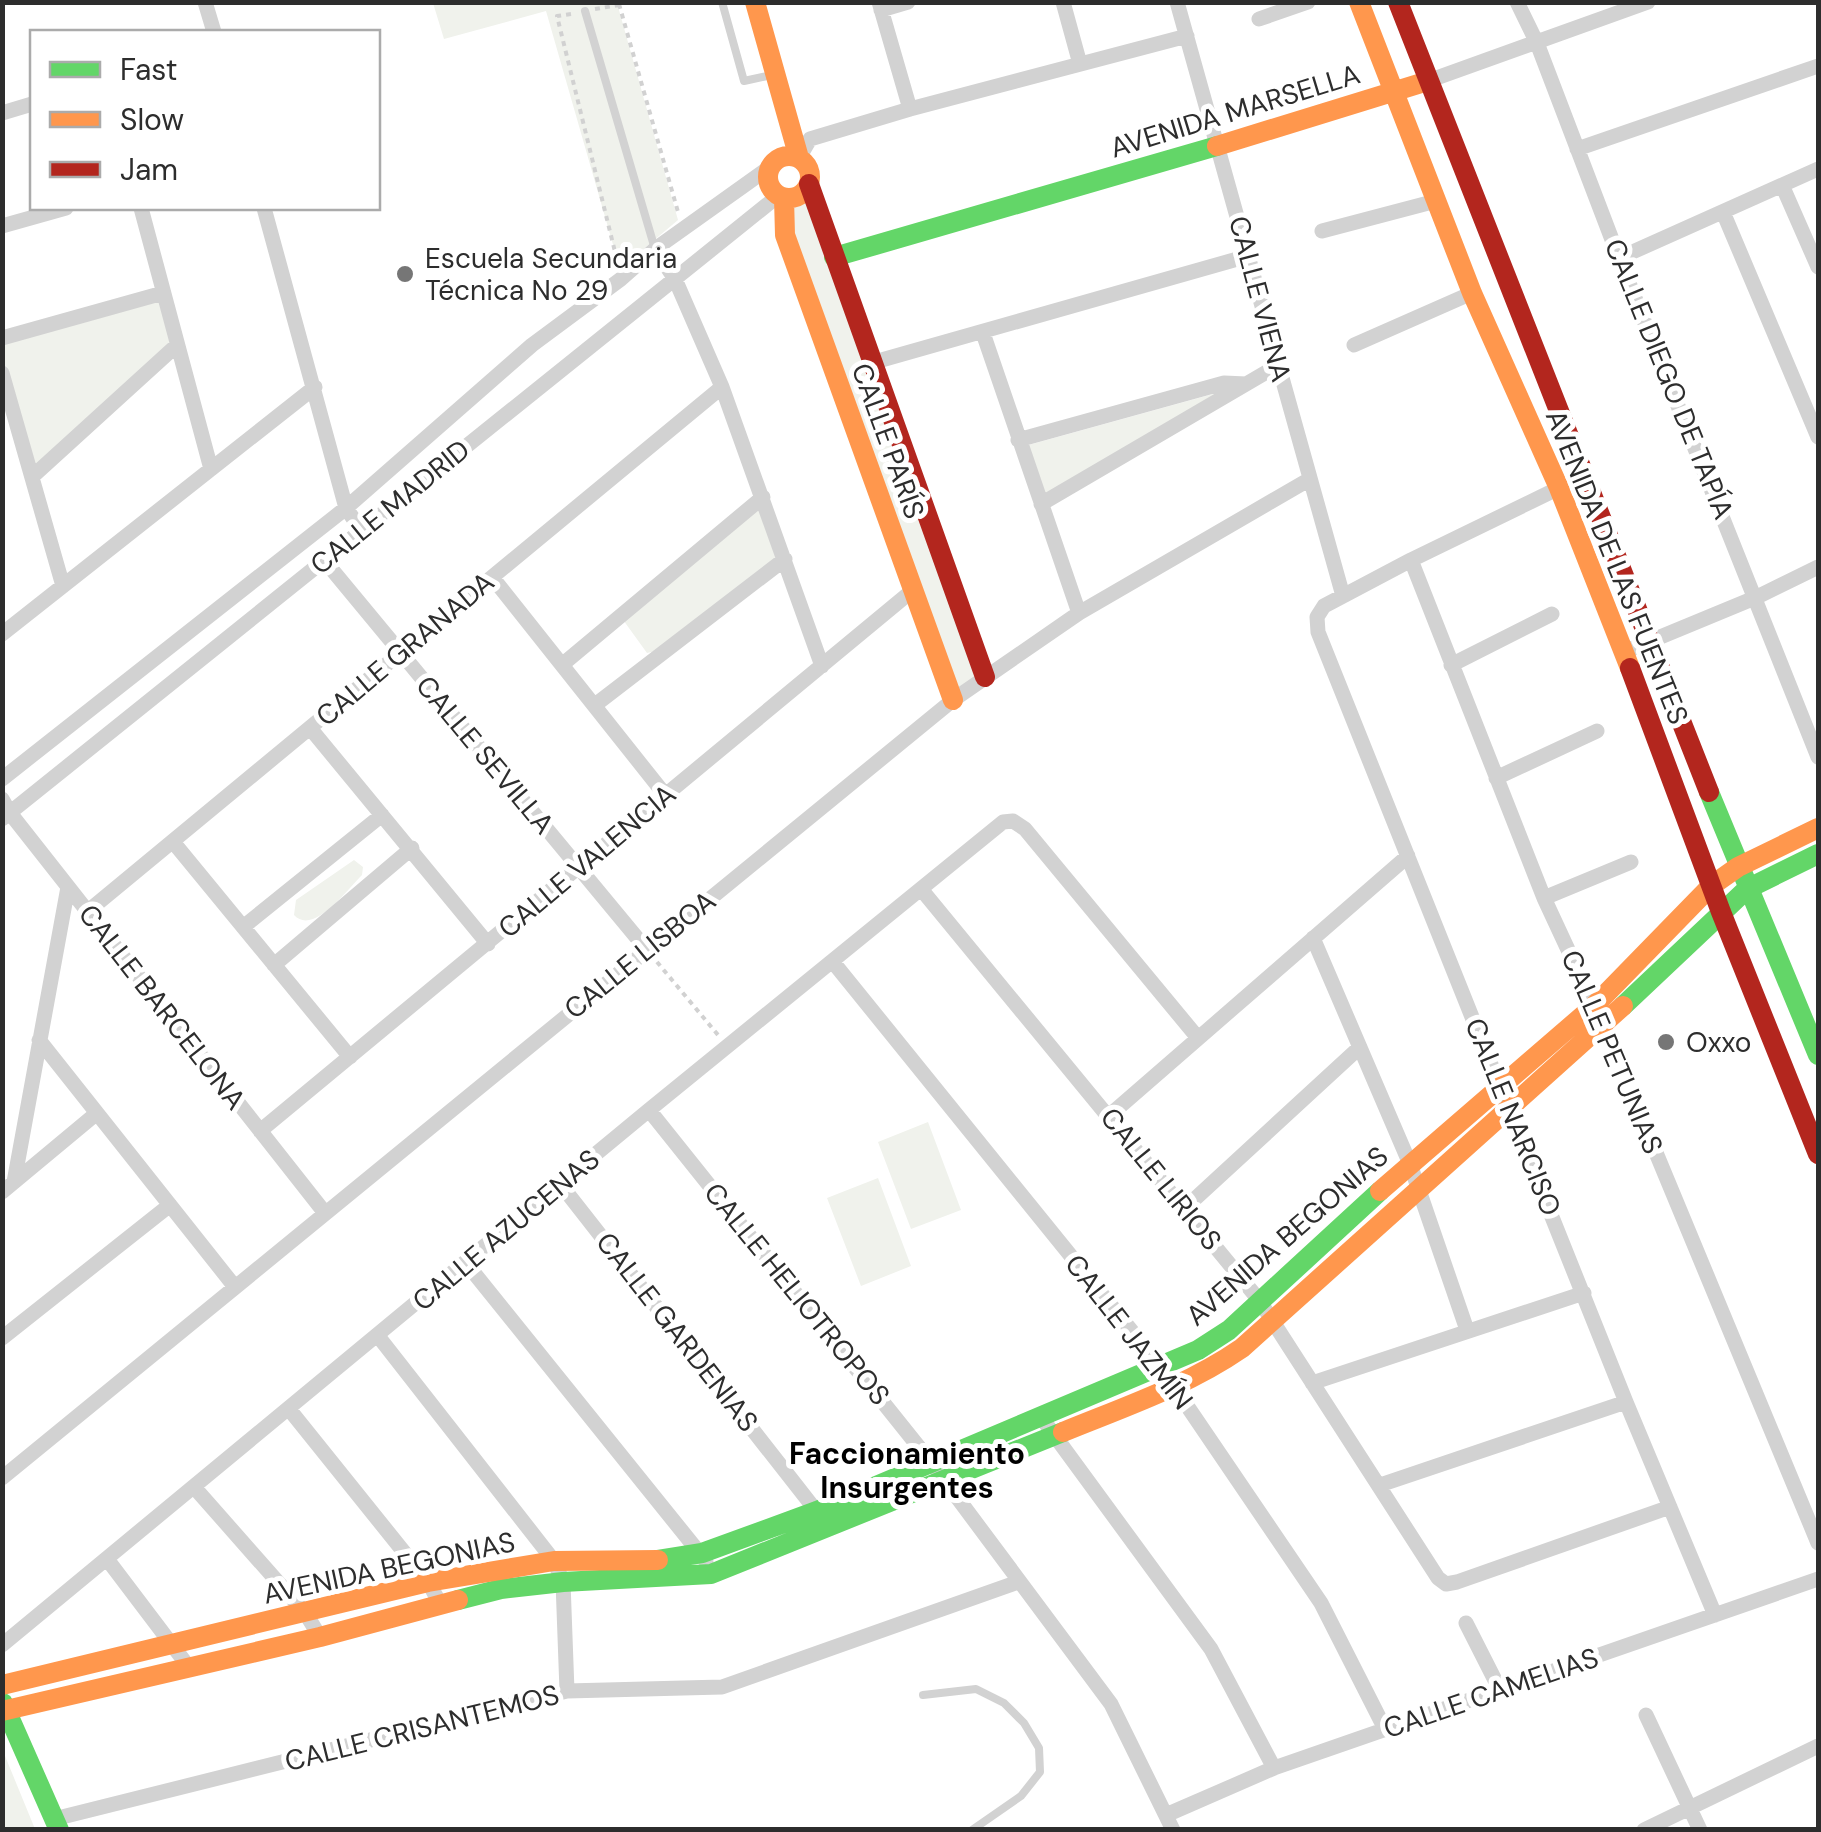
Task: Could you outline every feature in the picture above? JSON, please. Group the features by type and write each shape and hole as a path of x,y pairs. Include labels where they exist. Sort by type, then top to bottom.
{"street":[{"path":"206,2 213,30"},
{"path":"756,2 799,158 809,170 804,193 781,197 771,188 770,167 783,157 799,158"},
{"path":"908,2 880,6 910,109"},
{"path":"1063,2 1080,64"},
{"name":"CALLE VIENA","path":"1178,2 1343,596"},
{"path":"1258,19 1308,2"},
{"name":"AVENIDA DE LAS FUENTES","path":"1359,2 1472,293 1558,488 1624,652 1721,912 1818,1154"},
{"name":"AVENIDA DE LAS FUENTES","path":"1398,2 1747,890 1818,1055"},
{"name":"CALLE DIEGO DE TAPÍA","path":"1518,2 1818,757"},
{"name":"AVENIDA MARSELLA","path":"834,257 1392,93 1648,2"},
{"path":"799,158 810,139 1187,36"},
{"path":"1577,149 1818,66"},
{"path":"2,113 30,105"},
{"name":"CALLE MADRID","path":"2,779 346,508 532,346 655,249 770,167"},
{"path":"1619,258 1818,169"},
{"name":"CALLE PARÍS","path":"809,184 985,676"},
{"path":"1782,185 1818,266"},
{"name":"CALLE MADRID","path":"5,810 781,197"},
{"name":"CALLE PARÍS","path":"781,197 786,235 953,700"},
{"path":"1322,231 1436,201"},
{"path":"2,226 59,210"},
{"path":"142,210 210,470"},
{"path":"265,210 346,508 361,530"},
{"path":"1723,212 1818,436"},
{"path":"655,249 676,279 722,387 822,666"},
{"path":"871,363 1248,256"},
{"path":"2,338 164,293"},
{"path":"1354,345 1472,293"},
{"path":"982,334 1079,613"},
{"path":"32,477 178,345"},
{"path":"1041,504 1277,366"},
{"path":"2,373 63,586"},
{"path":"1018,440 1224,383 1246,384"},
{"path":"2,634 315,386"},
{"name":"CALLE GRANADA","path":"87,912 722,387"},
{"name":"CALLE LISBOA","path":"2,1478 953,700 1079,613 1310,478"},
{"path":"1343,596 1558,488"},
{"path":"563,664 763,497"},
{"path":"595,705 785,559"},
{"name":"CALLE SEVILLA","path":"324,560 646,950"},
{"name":"CALLE PETUNIAS","path":"1411,560 1544,898 1598,1016 1818,1543"},
{"path":"1624,652 1818,568"},
{"path":"492,577 666,796"},
{"name":"CALLE VALENCIA","path":"260,1131 913,590"},
{"name":"CALLE NARCISO","path":"1343,596 1324,606 1317,617 1318,632 1626,1402 1716,1615"},
{"path":"1451,665 1552,614"},
{"path":"310,728 488,944"},
{"path":"1496,778 1596,731"},
{"name":"CALLE BARCELONA","path":"5,810 325,1214"},
{"path":"243,927 382,814"},
{"name":"CALLE AZUCENAS","path":"2,1645 1003,822 1013,822 1025,830 1198,1038"},
{"name":"AVENIDA BEGONIAS","path":"4,1708 320,1637 502,1589 712,1574 930,1461 1174,1386 1212,1369 1242,1348 1508,1106 1598,1016 1712,886 1738,866 1818,828"},
{"path":"174,843 350,1057"},
{"path":"274,965 412,848"},
{"name":"AVENIDA BEGONIAS","path":"2,1685 428,1582 554,1560 668,1560 702,1553 944,1480 1160,1366 1198,1350 1229,1330 1500,1086 1598,1016 1747,890 1818,854"},
{"path":"1110,1115 1408,856"},
{"path":"1544,898 1631,862"},
{"path":"8,1187 68,887"},
{"name":"CALLE LIRIOS","path":"921,889 1259,1300 1438,1578 1446,1584 1670,1507"},
{"path":"1314,938 1419,1187 1467,1330"},
{"name":"CALLE JAZMÍN","path":"833,962 1160,1366 1321,1603 1385,1729"},
{"path":"39,1040 235,1287"},
{"path":"1185,1208 1360,1047"},
{"name":"CALLE HELIOTROPOS","path":"648,1110 930,1461 1111,1704 1170,1822"},
{"path":"8,1187 97,1113"},
{"name":"CALLE GARDENIAS","path":"560,1185 823,1519"},
{"path":"2,1338 170,1205"},
{"path":"466,1263 702,1553 712,1574"},
{"path":"1312,1383 1584,1293"},
{"path":"378,1336 554,1560 562,1582 567,1691"},
{"path":"1380,1484 1626,1402"},
{"path":"289,1409 428,1582 441,1605"},
{"path":"1048,1425 1211,1649 1274,1768"},
{"path":"194,1487 306,1614 320,1637"},
{"path":"107,1559 188,1666"},
{"name":"CALLE CAMELIAS","path":"1170,1822 1274,1768 1818,1579"},
{"name":"CALLE CRISANTEMOS","path":"56,1824 567,1691 722,1688 1018,1582"},
{"path":"1466,1623 1500,1690"},
{"path":"4,1708 56,1824"},
{"path":"1646,1715 1700,1830"},
{"path":"1644,1830 1818,1746"}],"lane":[{"path":"722,2 744,81 776,74"},
{"path":"585,11 655,249"},
{"path":"923,1695 976,1690 1004,1703 1039,1748 1040,1772 1021,1796 972,1830"}],"path":[{"path":"621,279 557,16 619,4 684,230"},
{"path":"646,950 728,1047"}],"shaded area":[{"path":"433,3 617,3 678,220 620,269 546,11 444,39"},
{"path":"804,193 985,676 953,700 784,212"},
{"path":"163,293 177,345 32,477 3,373 2,338"},
{"path":"1224,391 1044,496 1025,446"},
{"path":"762,499 783,557 664,649 647,653 621,617"},
{"path":"354,860 363,867 362,875 330,908 311,920 294,915 296,900"},
{"path":"928,1122 961,1210 911,1229 878,1142"},
{"path":"878,1178 911,1266 861,1286 827,1198"},
{"path":"3,1751 35,1829 3,1829"}],"traffic: fast":[{"path":"834,257 1217,146"},
{"path":"1709,792 1818,1055"},
{"path":"1623,1006 1747,889 1818,854"},
{"path":"658,1560 702,1553 817,1511 1198,1350 1229,1330 1380,1191"},
{"path":"458,1600 501,1589 563,1582 711,1574 1063,1432"},
{"path":"3,1703 59,1830"}],"traffic: slow":[{"path":"755,2 799,158"},
{"path":"1359,2 1472,293 1559,488 1630,668"},
{"path":"1217,146 1428,81"},
{"path":"789,156 804,162 810,177 804,192 789,198 774,192 768,177 774,162 789,156"},
{"path":"784,198 785,235 953,700"},
{"path":"1380,1191 1594,1006 1711,886 1738,867 1818,828"},
{"path":"1063,1432 1177,1385 1242,1348 1623,1006"},
{"path":"2,1685 428,1582 554,1561 658,1560"},
{"path":"2,1711 320,1637 458,1600"}],"traffic: jam":[{"path":"1398,2 1709,792"},
{"path":"809,184 985,677"},
{"path":"1630,668 1721,912 1818,1154"}],"place":[{"name":"Escuela Secundaria Técnica No 29","path":"405,274"},
{"name":"Oxxo","path":"1666,1042"}],"district":[{"name":"Faccionamiento Insurgentes","path":"907,1470"}]}
